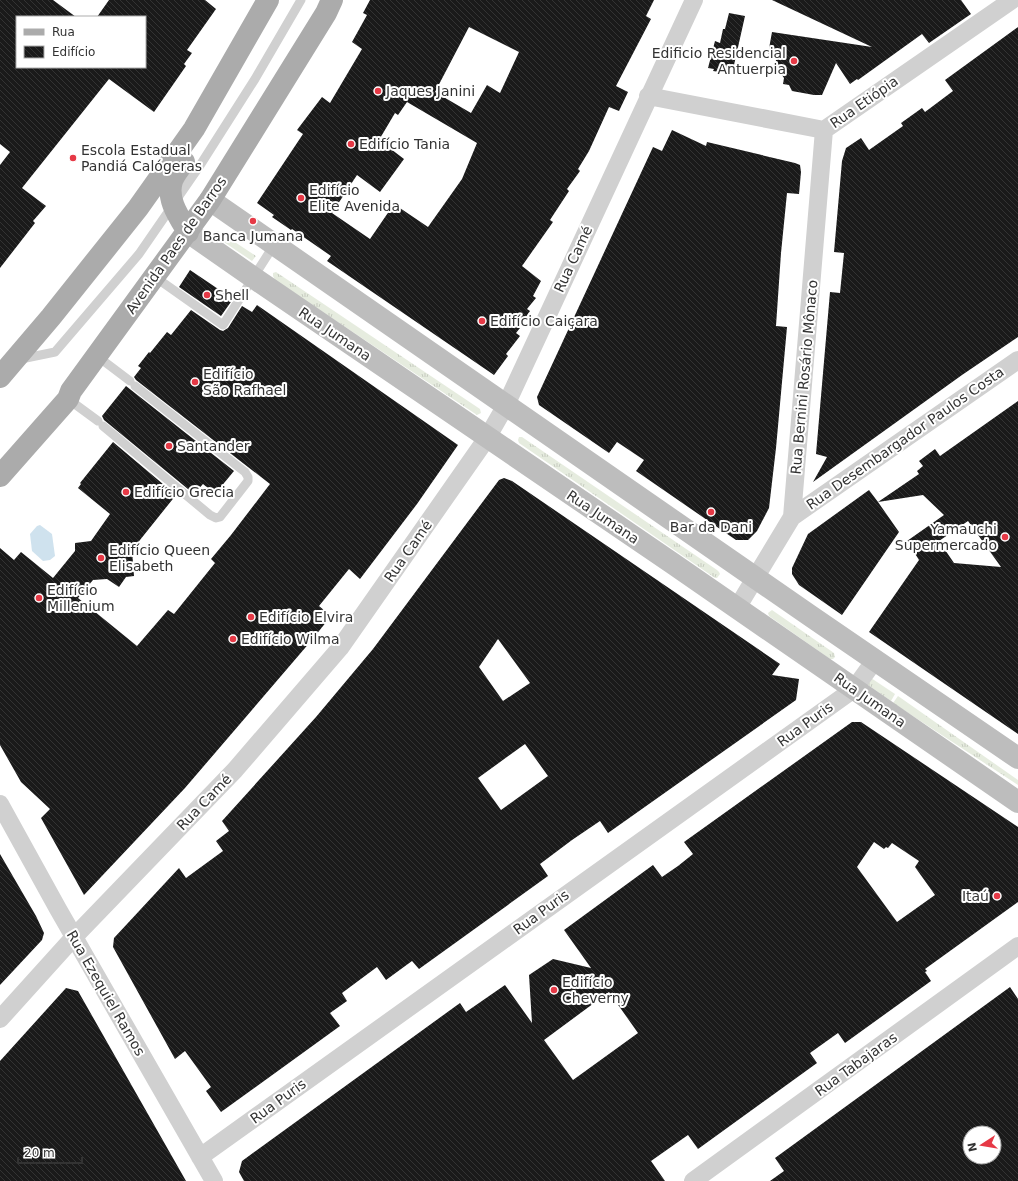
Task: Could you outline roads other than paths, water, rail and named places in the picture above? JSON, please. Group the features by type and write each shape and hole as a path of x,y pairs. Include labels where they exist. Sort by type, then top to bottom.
{"main road":[{"path":"0,377 138,208 194,129 268,0"},
{"name":"Avenida Paes de Barros","path":"0,476 68,399 97,356 188,232 210,200 326,13 332,0"},
{"path":"188,232 176,212 171,196 172,181 192,149 194,129"},
{"path":"210,200 1018,758"},
{"name":"Rua Jumana","path":"188,232 1018,802"}],"street":[{"name":"Rua Camé","path":"0,1019 74,937 235,770 340,648 487,438 506,405 648,96 694,0"},
{"name":"Rua Etiópia","path":"648,96 824,130 1012,0"},
{"name":"Rua Bernini Rosário Mônaco","path":"737,608 792,517 824,130"},
{"name":"Rua Desembargador Paulos Costa","path":"792,517 1018,360"},
{"name":"Rua Puris","path":"200,1157 854,689 875,660"},
{"name":"Rua Ezequiel Ramos","path":"0,804 74,937 214,1181"},
{"name":"Rua Tabajaras","path":"693,1181 1018,946"}],"lane":[{"path":"15,360 55,352 139,254 199,168 255,79 301,0"},
{"path":"155,277 224,325 274,245"},
{"path":"68,399 210,515 216,518 220,517 248,481 248,477 245,472 97,356"}],"water":[{"path":"40,525 52,534 55,556 50,560 43,561 32,551 30,534 37,526"}],"place":[{"name":"Edificio Residencial Antuerpia","path":"794,61"},
{"name":"Jaques Janini","path":"378,91"},
{"name":"Edifício Tania","path":"351,144"},
{"name":"Escola Estadual Pandiá Calógeras","path":"73,158"},
{"name":"Edifício Elite Avenida","path":"301,198"},
{"name":"Banca Jumana","path":"253,221"},
{"name":"Shell","path":"207,295"},
{"name":"Edifício Caiçara","path":"482,321"},
{"name":"Edifício São Rafhael","path":"195,382"},
{"name":"Santander","path":"169,446"},
{"name":"Edifício Grecia","path":"126,492"},
{"name":"Bar da Dani","path":"711,512"},
{"name":"Yamauchi Supermercado","path":"1005,537"},
{"name":"Edifício Queen Elisabeth","path":"101,558"},
{"name":"Edifício Millenium","path":"39,598"},
{"name":"Edifício Elvira","path":"251,617"},
{"name":"Edifício Wilma","path":"233,639"},
{"name":"Itaú","path":"997,896"},
{"name":"Edifício Cheverny","path":"554,990"}]}
